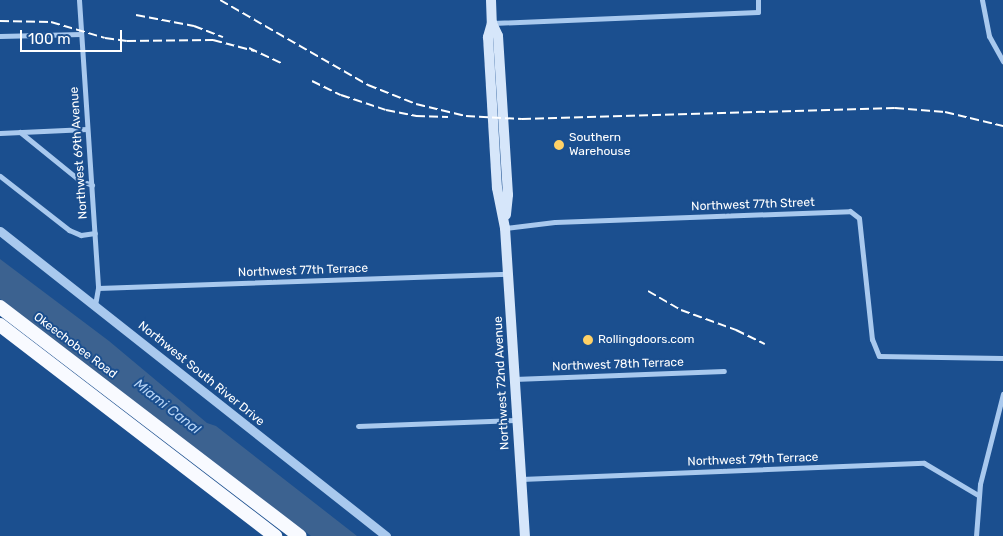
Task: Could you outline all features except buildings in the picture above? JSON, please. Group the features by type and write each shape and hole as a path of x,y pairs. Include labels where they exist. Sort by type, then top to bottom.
{"highway":[{"name":"Okeechobee Road","path":"0,307 299,536"},
{"path":"0,325 275,536"}],"main road":[{"name":"Northwest 72nd Avenue","path":"491,0 492,23 498,36 508,194 505,228 525,536"}],"street":[{"name":"Northwest 69th Avenue","path":"79,0 98,288 95,305"},
{"path":"492,23 758,12 758,0"},
{"path":"982,0 989,36 1003,60"},
{"path":"0,36 81,34"},
{"path":"0,133 87,129"},
{"path":"20,132 79,180 92,185"},
{"path":"0,176 69,230 81,234 95,234"},
{"name":"Northwest 77th Street","path":"505,228 555,222 850,211 859,218 872,339 879,356 1003,358"},
{"name":"Northwest South River Drive","path":"0,231 386,536"},
{"name":"Northwest 77th Terrace","path":"98,288 508,274"},
{"name":"Northwest 78th Terrace","path":"514,379 724,371"},
{"path":"976,536 978,495 1001,410 1003,394"},
{"path":"358,426 516,420"},
{"name":"Northwest 79th Terrace","path":"520,480 924,463 978,495"}],"water":[{"name":"Miami Canal","path":"0,259 109,341 207,423 216,426 357,536 311,536 0,299"}],"railway":[{"path":"220,0 368,85 416,104 466,116 522,119 895,108 945,112 1003,126"},
{"path":"136,15 194,26 223,37"},
{"path":"0,21 51,22 105,38 127,41 213,40 255,51"},
{"path":"249,48 283,64"},
{"path":"312,81 341,95 386,110 416,116 448,117"},
{"path":"648,291 681,310 736,330 765,344"}],"place":[{"name":"Southern Warehouse","path":"559,145"},
{"name":"Rollingdoors.com","path":"588,340"}]}
